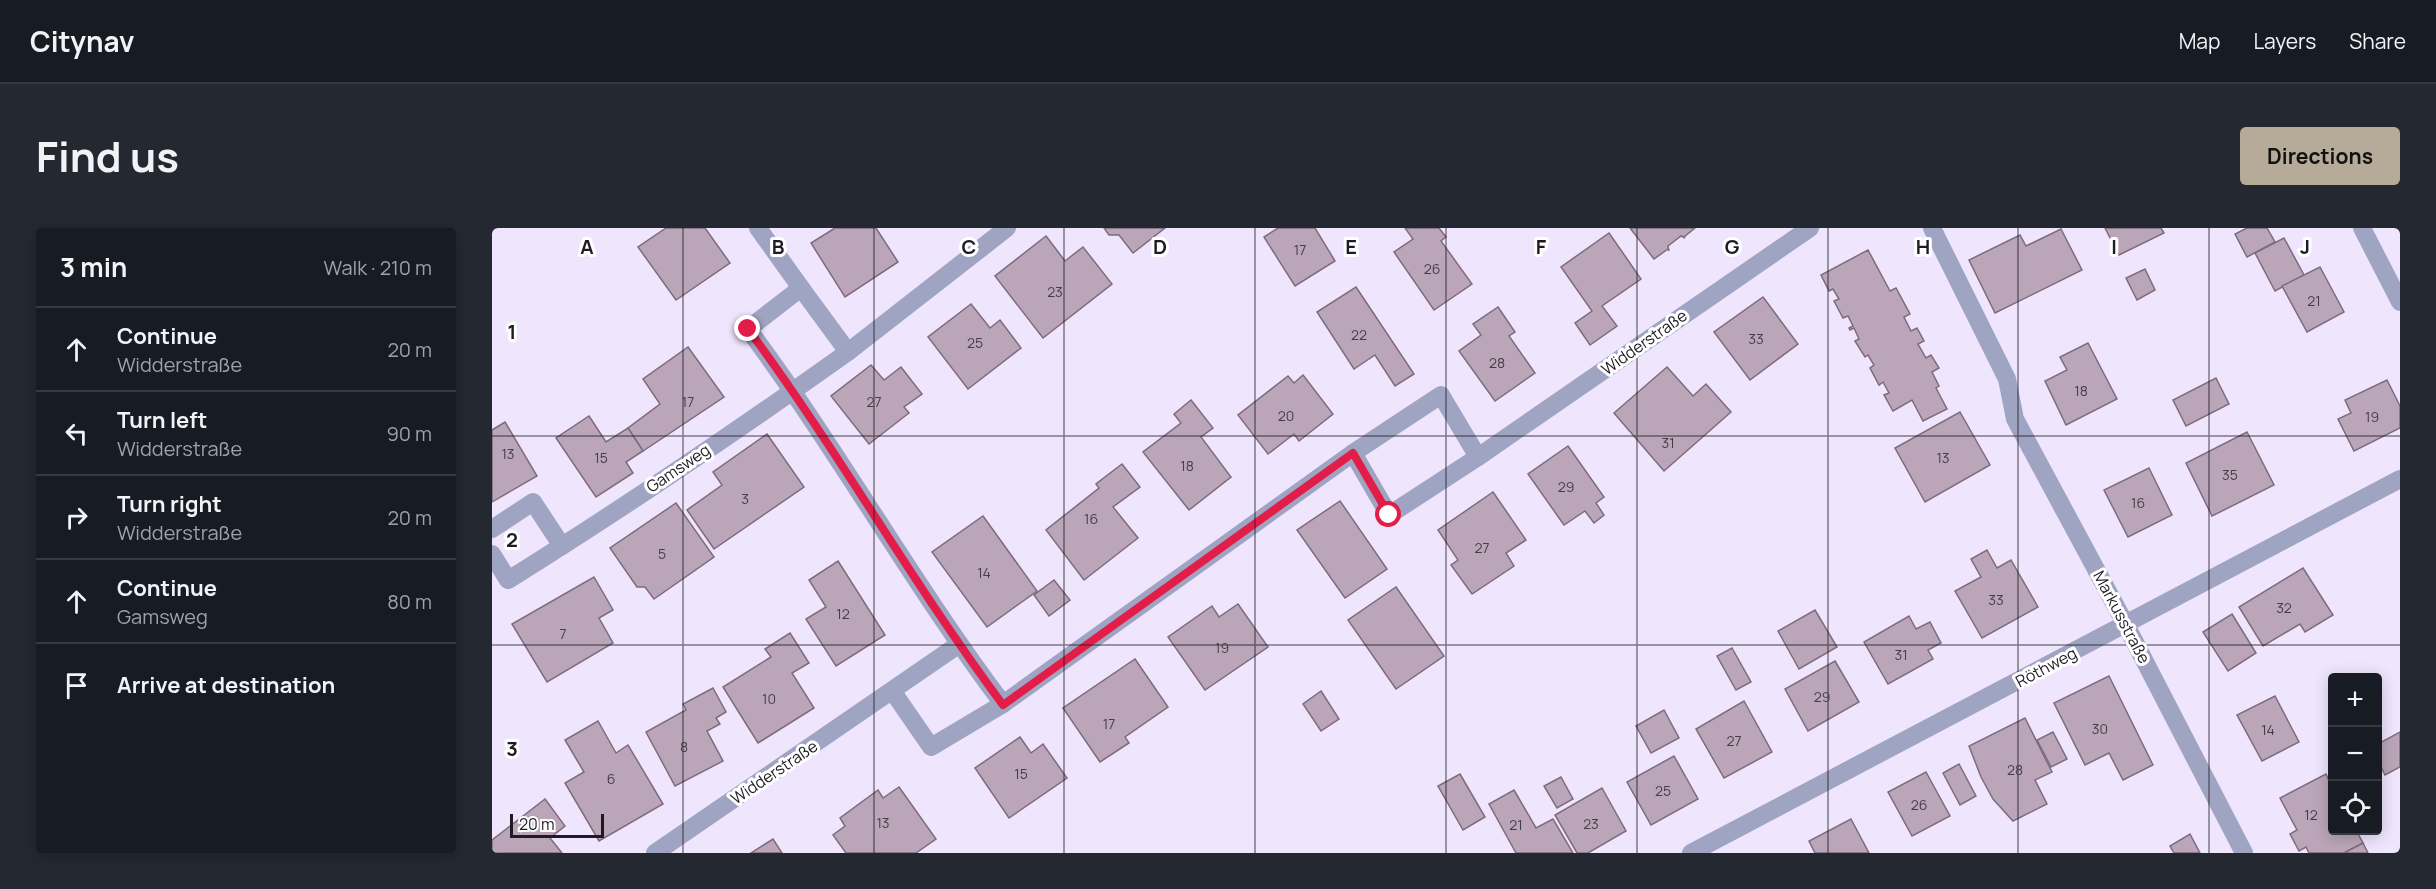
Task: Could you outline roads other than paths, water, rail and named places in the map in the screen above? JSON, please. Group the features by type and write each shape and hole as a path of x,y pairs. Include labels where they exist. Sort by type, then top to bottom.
{"street":[{"path":"758,228 848,352"},
{"name":"Gamsweg","path":"492,554 508,580 562,546 848,352 1007,228"},
{"name":"Widderstraße","path":"1353,453 1389,515 1810,228"},
{"path":"2362,228 2400,302"},
{"name":"Markusstraße","path":"1939,230 2007,380 2015,419 2126,625 2244,853"},
{"path":"801,288 748,329 794,390 958,645 1003,705"},
{"path":"893,692 931,747 1003,705 1353,453 1441,395 1478,456"},
{"name":"Röthweg","path":"1691,853 2400,479"},
{"path":"492,529 533,502 562,546"},
{"name":"Widderstraße","path":"655,853 893,692 958,645"}]}
